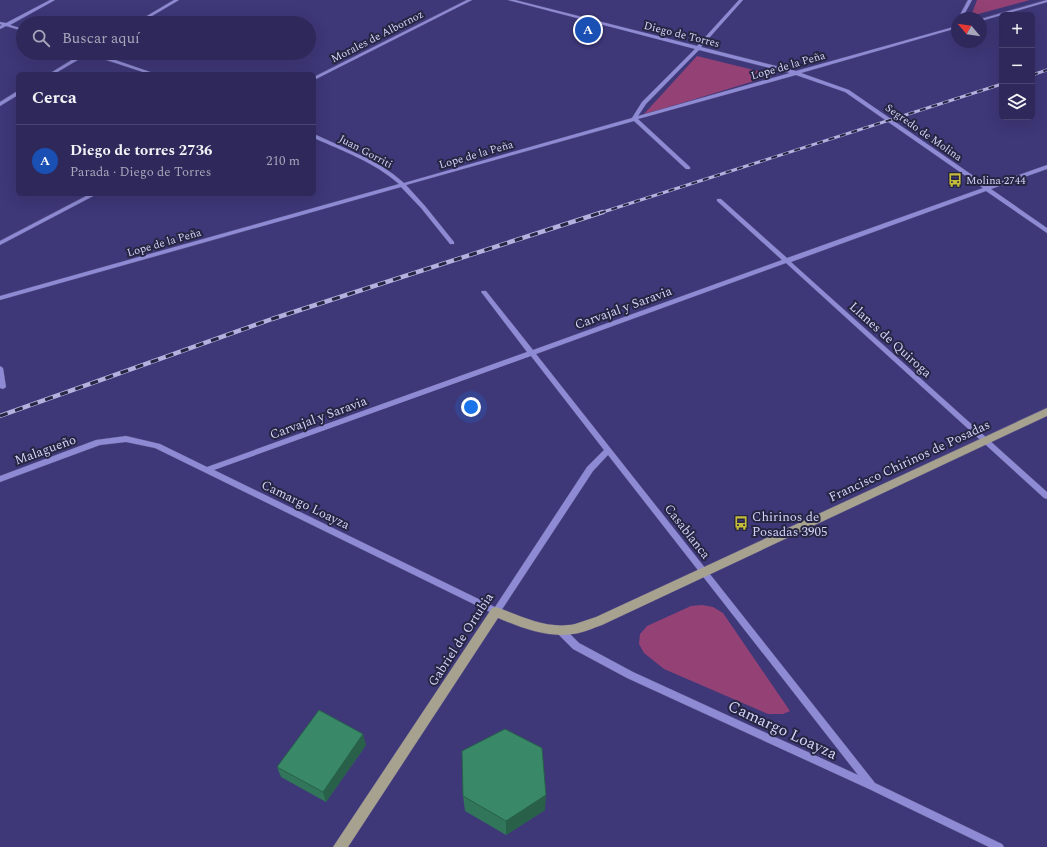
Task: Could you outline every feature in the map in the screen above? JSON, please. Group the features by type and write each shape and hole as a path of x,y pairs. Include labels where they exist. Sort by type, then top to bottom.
{"main road":[{"name":"Francisco Chirinos de Posadas","path":"496,612 532,626 555,630 575,629 598,621 1047,412"},
{"name":"Gabriel de Ortubia","path":"340,847 496,612"}],"street":[{"path":"23,16 53,0"},
{"path":"150,16 177,0"},
{"name":"Morales de Albornoz","path":"316,78 470,0"},
{"name":"Diego de Torres","path":"510,0 796,73 847,91"},
{"path":"688,168 634,118 644,103 698,48 742,0"},
{"path":"963,12 970,0"},
{"path":"987,18 1045,1"},
{"path":"0,28 16,20"},
{"path":"0,23 16,28"},
{"name":"Lope de la Peña","path":"0,298 404,186 634,118 951,29"},
{"path":"54,72 74,60"},
{"path":"111,60 148,72"},
{"name":"Segredo de Molina","path":"847,91 1047,231"},
{"path":"0,104 16,94"},
{"name":"Juan Gorriti","path":"316,137 373,164 391,175 404,186 452,244"},
{"name":"Carvajal y Saravia","path":"207,470 1047,167"},
{"path":"0,243 90,196"},
{"name":"Llanes de Quiroga","path":"720,200 1047,496"},
{"name":"Casablanca","path":"484,292 872,786"},
{"path":"0,368 3,387"},
{"name":"Camargo Loayza","path":"99,442 126,439 157,446 496,612"},
{"name":"Malagueño","path":"0,479 99,442"},
{"name":"Gabriel de Ortubia","path":"496,612 590,469 608,450"},
{"name":"Camargo Loayza","path":"560,630 576,646 630,675 872,786 999,847"}],"shaded area":[{"path":"977,0 1030,0 986,12 972,12"},
{"path":"697,56 774,75 643,115"},
{"path":"702,605 713,607 723,613 790,711 783,714 768,714 664,669 644,653 639,644 640,634 647,626 691,606"}],"building":[{"path":"319,710 363,734 323,792 277,767"},
{"path":"505,729 542,748 546,795 506,821 463,796 462,751"}],"railway":[{"path":"1035,74 1047,70"},
{"path":"600,213 999,85"},
{"path":"0,416 272,319 603,212"}],"place":[{"name":"Diego de torres 2736","path":"588,30"},
{"name":"Molina 2744","path":"955,180"},
{"name":"Chirinos de Posadas 3905","path":"741,523"}]}
